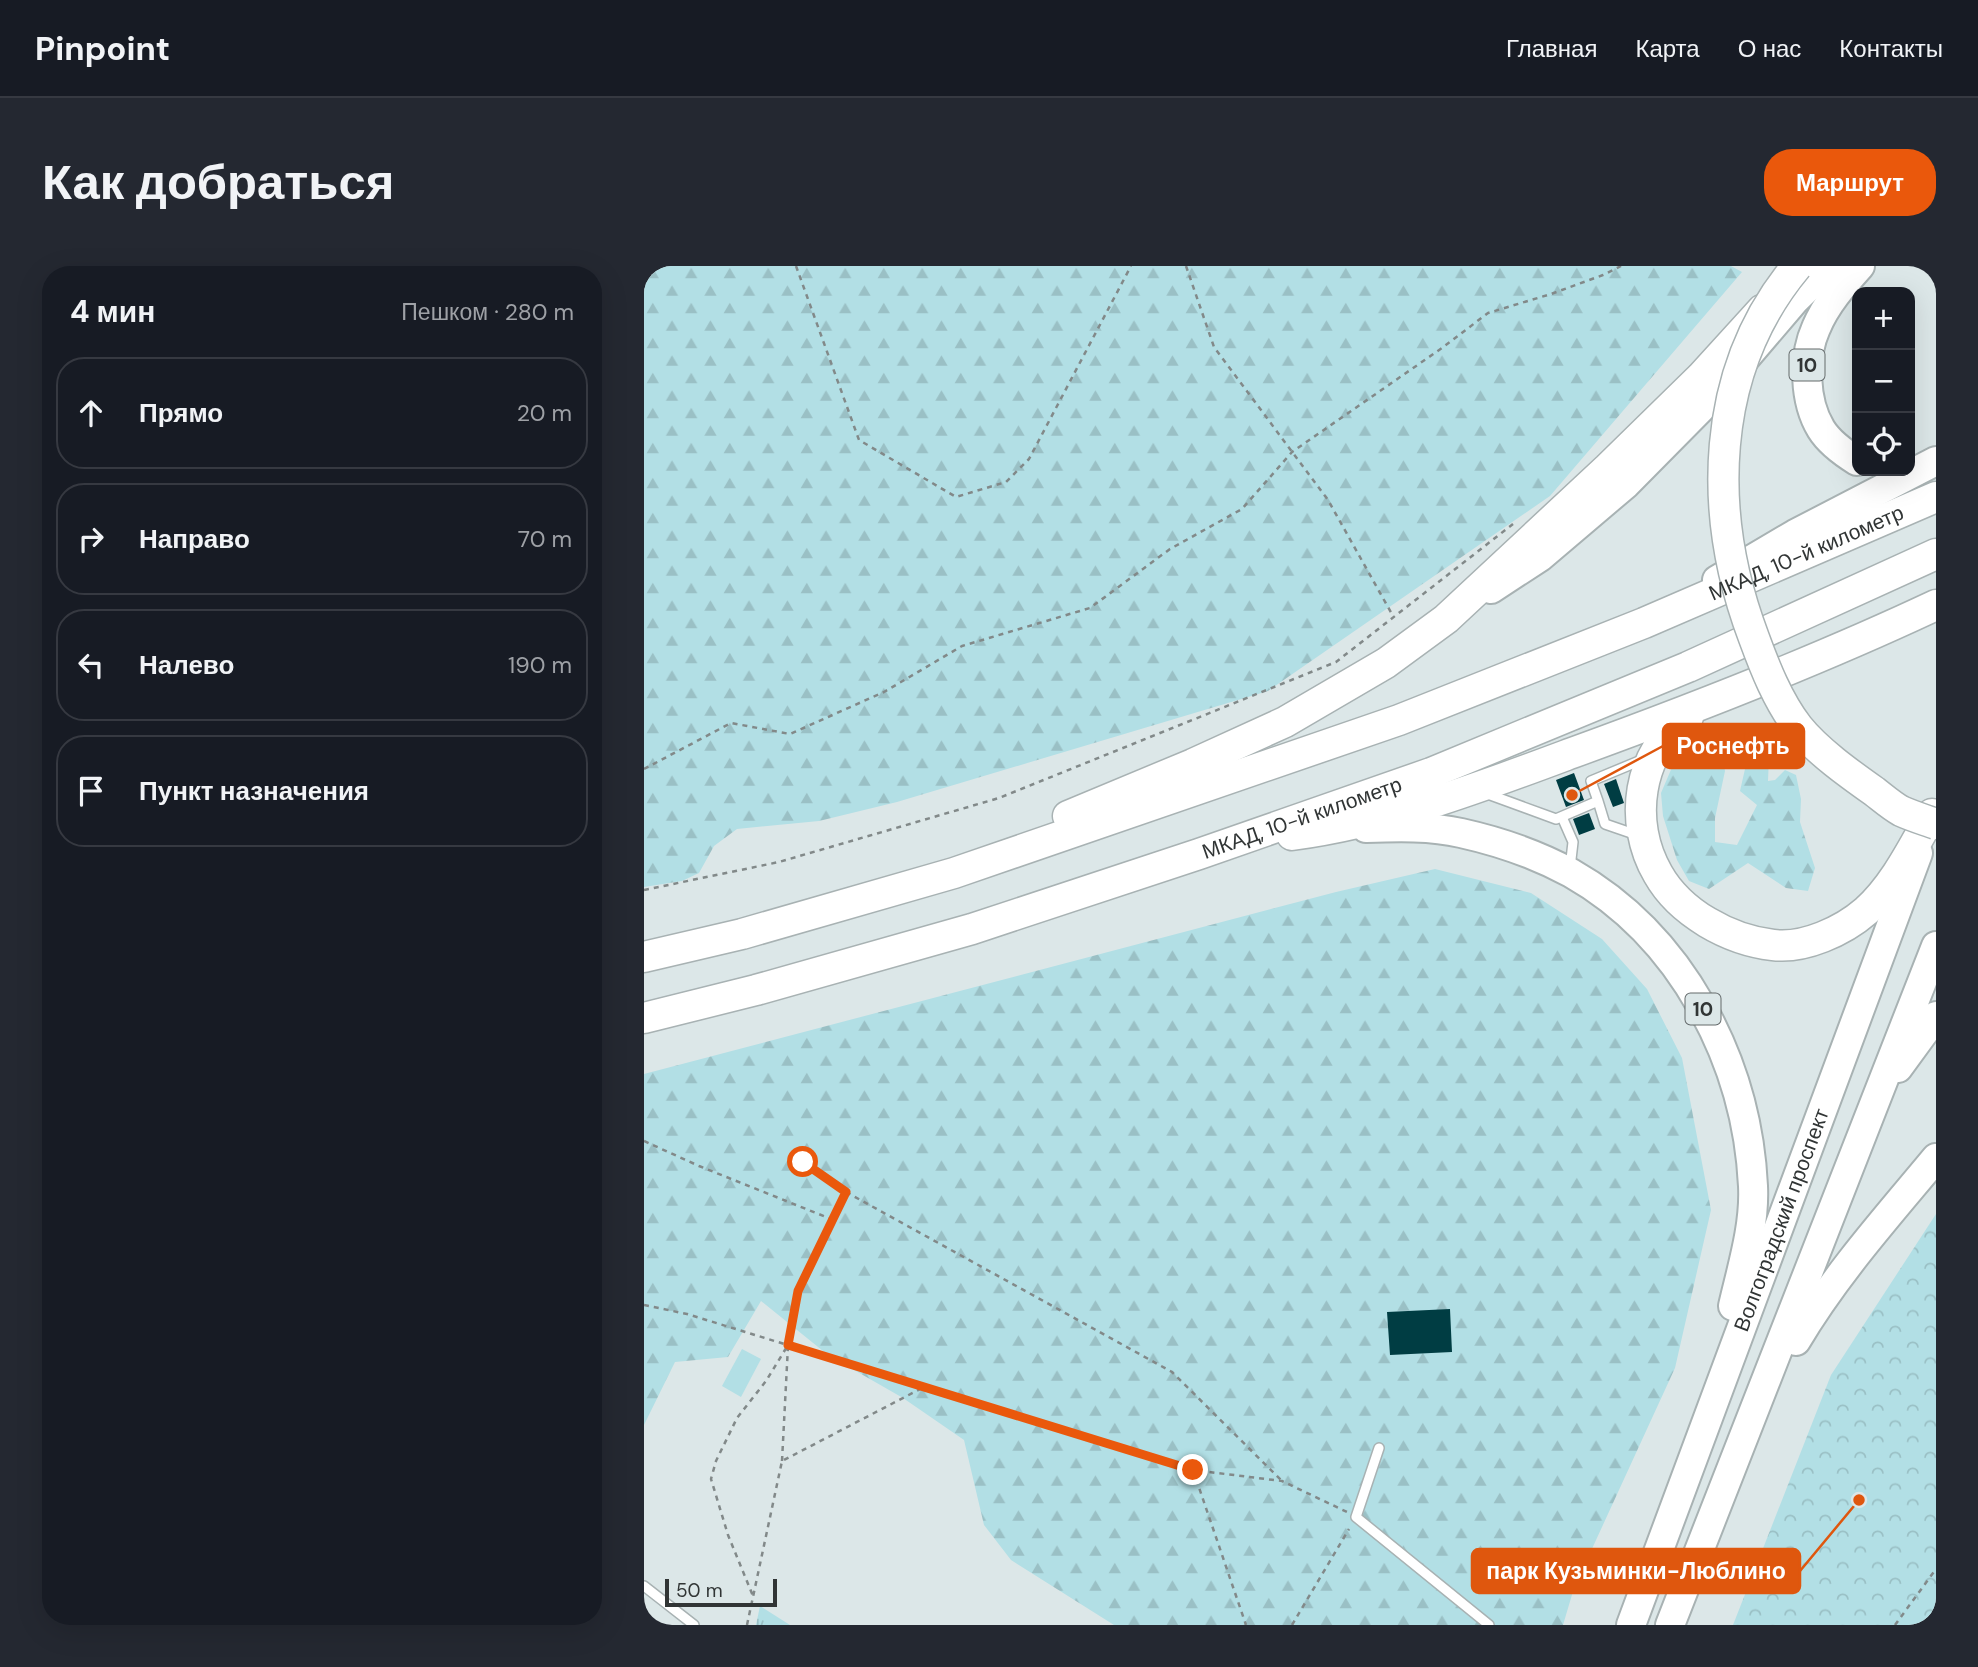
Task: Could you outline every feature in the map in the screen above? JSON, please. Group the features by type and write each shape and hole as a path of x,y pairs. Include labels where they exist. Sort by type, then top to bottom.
{"highway":[{"path":"1707,704 1678,723 1663,737 1645,774 1640,810 1645,837 1658,876 1679,901 1711,925 1747,940 1775,946 1805,942 1841,929 1866,911 1891,884 1935,815 1899,810 1842,768 1799,728 1767,673 1745,614 1723,507 1723,448 1733,390 1753,334 1783,283 1797,266"},
{"path":"954,873 1080,810 1193,764 1285,722 1386,663 1446,619 1608,468 1673,404 1803,266"},
{"name":"МКАД, 10-й километр","path":"644,957 741,934 954,873 1399,720 1644,623 1936,497"},
{"name":"МКАД, 10-й километр","path":"644,1018 756,990 972,929 1431,773 1688,667 1936,554"},
{"path":"1335,829 1474,789 1707,704 1847,647 1936,605"},
{"name":"10","path":"1199,854 1269,838 1335,829"}],"main road":[{"path":"1446,619 1540,557 1626,484 1713,396 1795,300 1830,266"},
{"name":"10","path":"1852,458 1821,430 1812,410 1807,363 1815,329 1837,292 1860,266"},
{"path":"1915,461 1936,454"},
{"path":"1644,623 1796,534 1936,461"},
{"name":"Волгоградский проспект","path":"1631,1625 1935,815"},
{"name":"10","path":"1335,829 1399,827 1460,832 1517,850 1570,873 1612,901 1649,936 1682,975 1716,1031 1735,1079 1748,1133 1753,1188 1749,1240 1703,1429"},
{"name":"Волгоградский проспект","path":"1670,1625 1936,946"},
{"path":"1879,1093 1936,1016"},
{"path":"1755,1410 1810,1317 1856,1255 1936,1158"}],"lane":[{"path":"1645,837 1605,824 1591,781 1654,755"},
{"path":"1474,789 1556,819 1598,801"},
{"path":"1562,817 1573,842 1570,873"},
{"path":"1379,1448 1356,1517 1489,1625"},
{"path":"644,1586 694,1625"}],"path":[{"path":"796,266 859,440 956,497 1006,482 1029,459 1132,266"},
{"path":"1186,266 1214,347 1328,500 1394,617"},
{"path":"644,769 731,723 790,734 884,692 962,646 1090,608 1170,549 1242,509 1292,452 1488,313 1551,295 1621,266"},
{"path":"644,890 779,862 999,798 1336,662 1514,524"},
{"path":"644,1141 831,1219"},
{"path":"803,1162 846,1192 1172,1371 1282,1480 1356,1517 1292,1625"},
{"path":"747,1625 782,1461 788,1345 798,1291 846,1192"},
{"path":"644,1305 687,1314 1193,1470 1282,1480"},
{"path":"753,1596 728,1535 711,1479 716,1461 737,1418 766,1381 788,1345"},
{"path":"782,1461 926,1387"},
{"path":"1193,1470 1245,1625"},
{"path":"1895,1625 1936,1569"}],"green space":[{"path":"644,266 1731,266 1742,272 1550,496 1268,691 897,802 819,821 737,829 714,846 699,873 682,881 644,887"},
{"path":"1750,726 1770,734 1768,781 1775,780 1785,770 1796,775 1801,799 1800,822 1815,868 1808,891 1786,888 1748,863 1709,889 1689,881 1677,860 1663,816 1661,793 1679,751 1699,743 1721,749 1725,771 1715,818 1715,842 1737,845 1757,805 1740,791 1745,769 1741,746"},
{"path":"1435,869 1531,893 1602,939 1647,989 1682,1058 1711,1210 1675,1368 1574,1588 1563,1625 1114,1625 1011,1560 984,1525 964,1440 903,1398 828,1355 761,1301 728,1357 675,1362 644,1425 644,1074 1336,892"},
{"path":"1936,1214 1936,1625 1733,1625 1831,1375"},
{"path":"742,1349 761,1359 741,1397 722,1386"},
{"path":"760,1606 790,1625 756,1625"}],"building":[{"path":"1574,773 1584,800 1566,807 1556,780"},
{"path":"1616,779 1624,803 1613,807 1604,784"},
{"path":"1589,813 1595,829 1579,835 1573,819"},
{"path":"1450,1309 1452,1352 1390,1355 1387,1312"}],"place":[{"name":"Роснефть","path":"1572,795"},
{"name":"парк Кузьминки-Люблино","path":"1859,1500"}],"route":[{"path":"803,1162 846,1192 798,1291 788,1345 1193,1470"}]}
